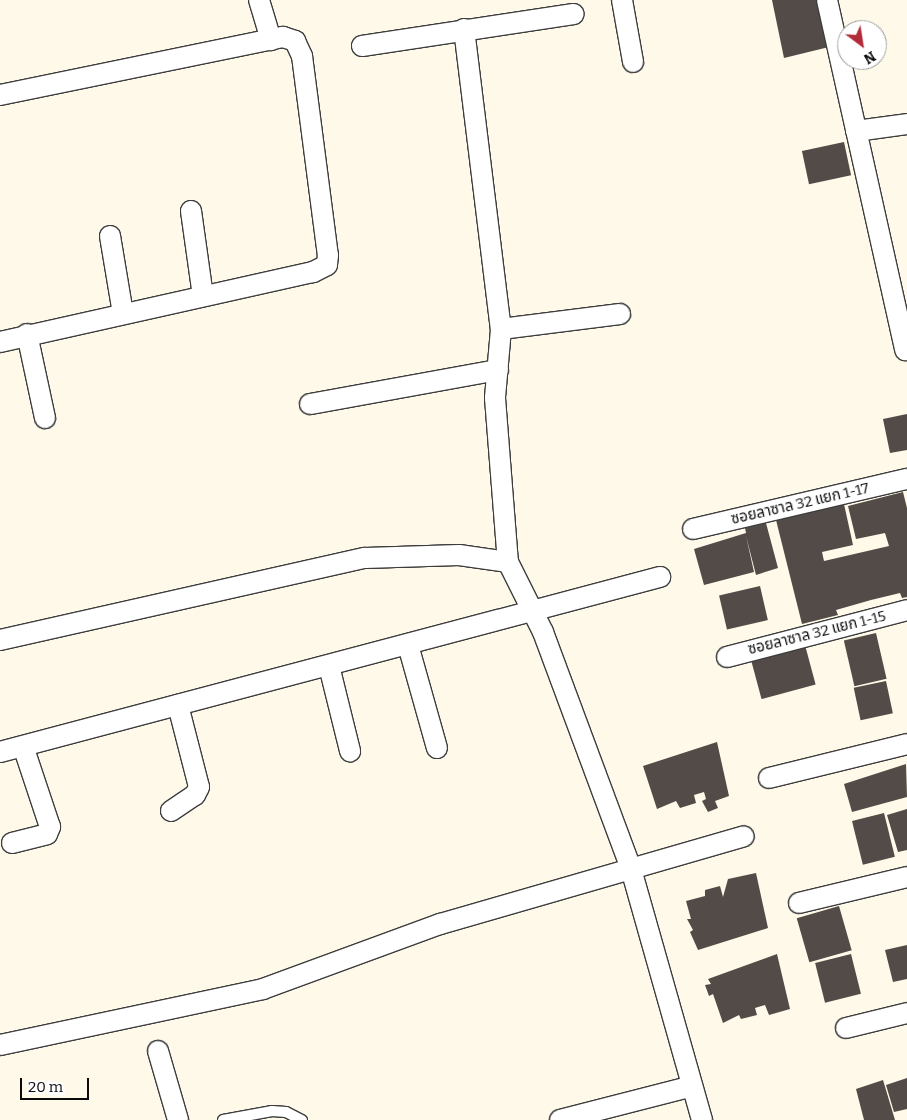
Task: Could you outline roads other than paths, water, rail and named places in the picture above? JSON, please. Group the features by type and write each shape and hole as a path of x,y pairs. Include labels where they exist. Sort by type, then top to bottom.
{"street":[{"path":"259,0 271,40"},
{"path":"622,0 633,62"},
{"path":"827,0 856,130 899,290 904,350"},
{"path":"362,46 464,29 574,14"},
{"path":"464,29 502,329 495,398 508,562 543,632 631,869 702,1120"},
{"path":"0,95 283,37 295,41 302,56 327,265 313,272 27,334 0,342"},
{"path":"856,130 907,124"},
{"path":"191,211 204,296"},
{"path":"110,236 123,314"},
{"path":"502,329 620,314"},
{"path":"27,334 45,418"},
{"path":"310,404 498,370"},
{"name":"ซอยลาซาล 32 แยก 1-17","path":"693,529 907,479"},
{"path":"0,640 365,558 450,555 508,562"},
{"path":"0,752 660,577"},
{"name":"ซอยลาซาล 32 แยก 1-15","path":"726,657 907,610"},
{"path":"408,645 437,748"},
{"path":"329,666 350,751"},
{"path":"172,811 195,795 199,787 178,706"},
{"path":"769,778 907,744"},
{"path":"12,843 47,834 50,827 23,746"},
{"path":"0,1045 262,989 440,924 744,836"},
{"path":"799,903 907,877"},
{"path":"846,1028 907,1012"},
{"path":"158,1051 178,1120"},
{"path":"560,1120 692,1086"}],"lane":[{"path":"223,1120 272,1111 286,1112 302,1120"}]}
